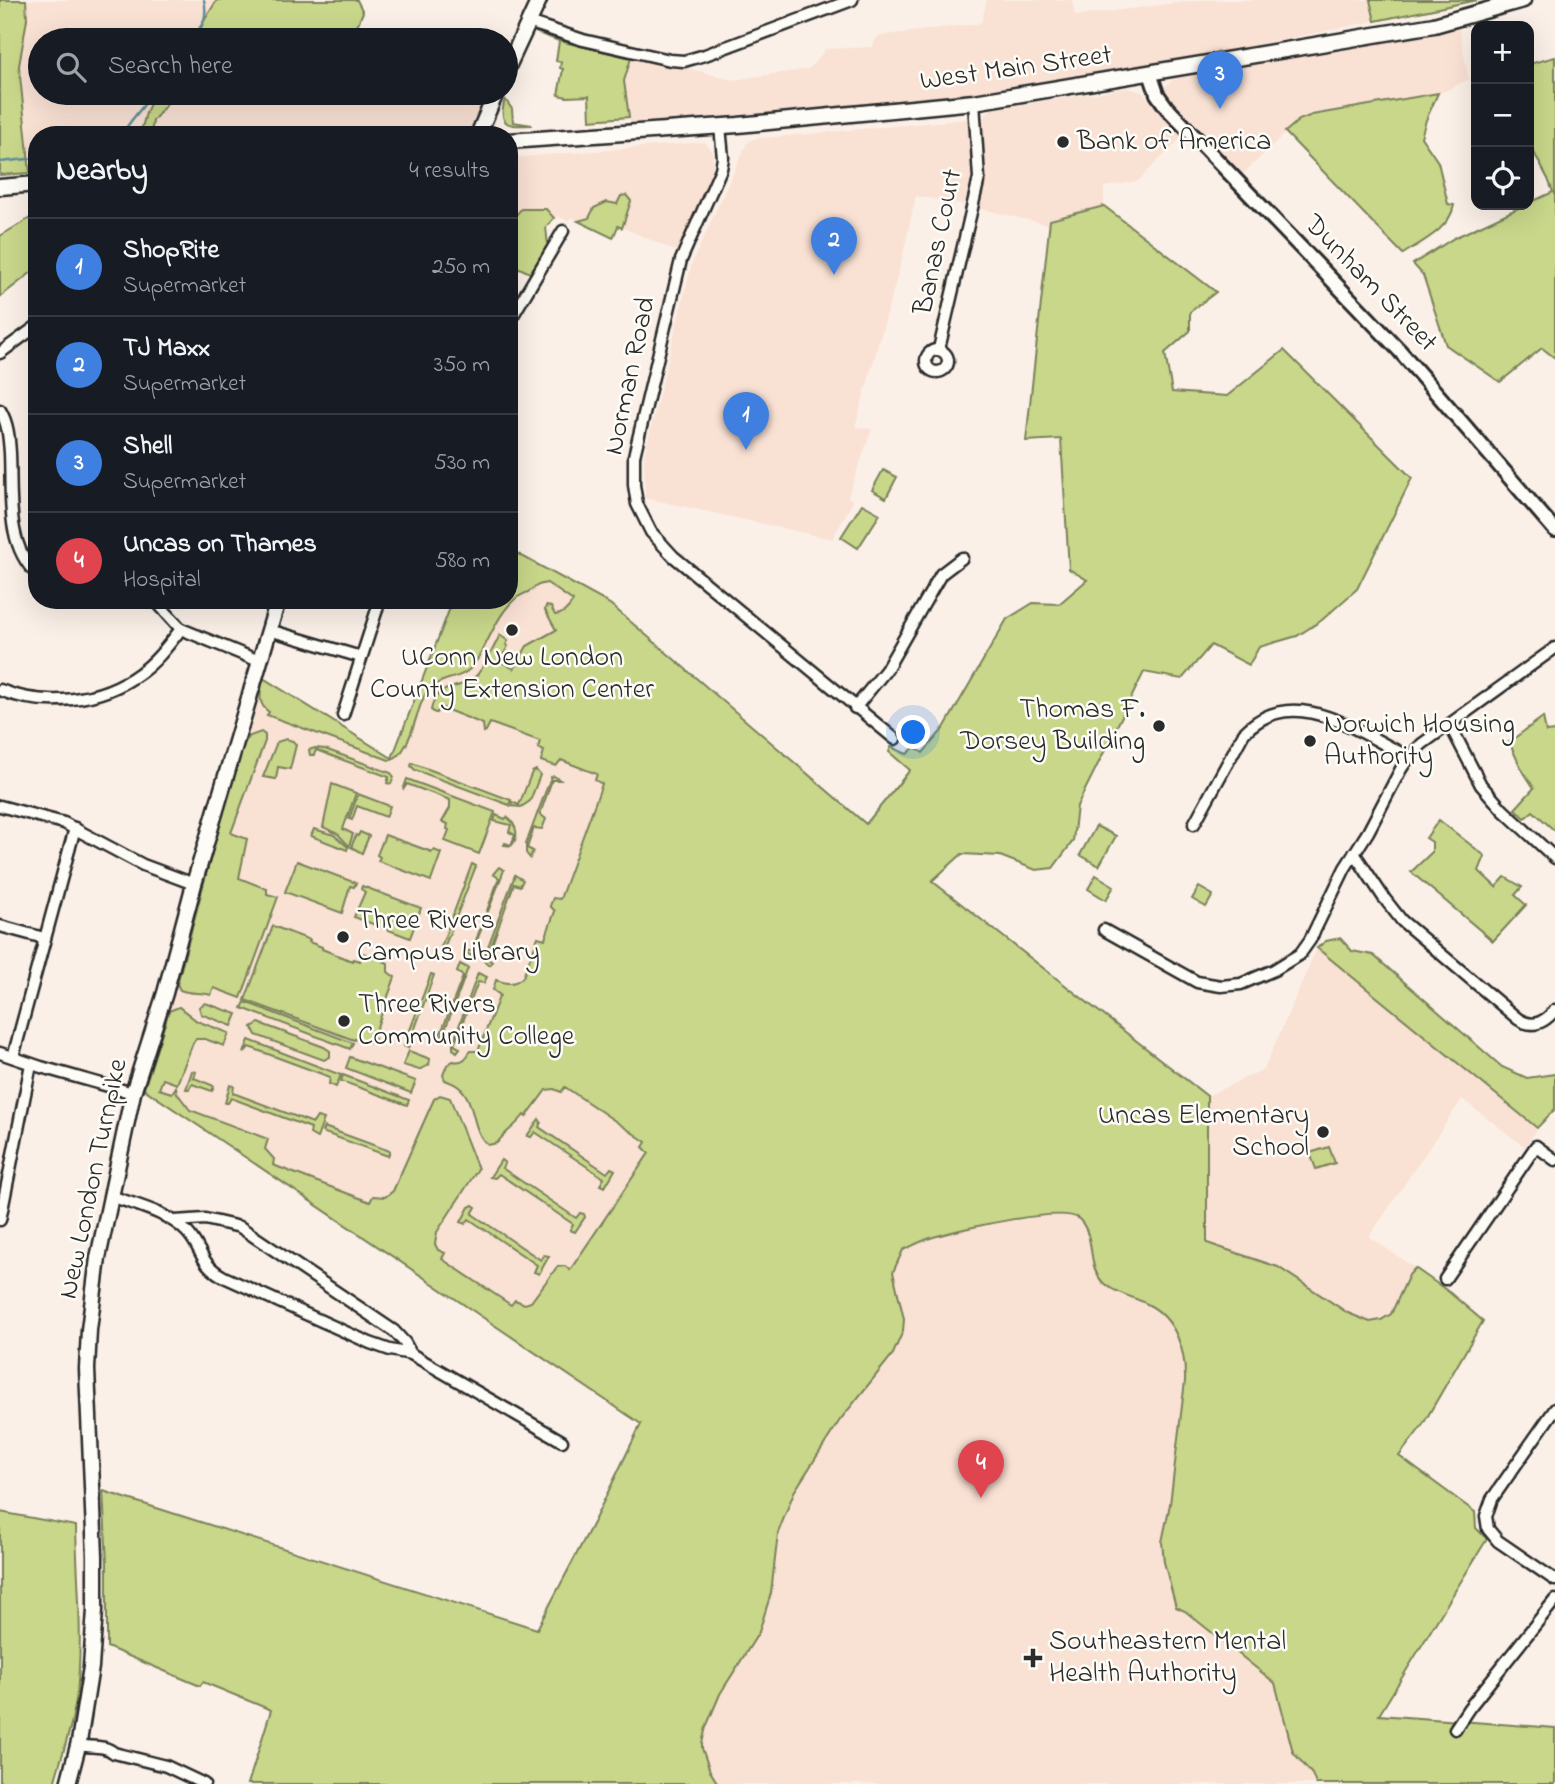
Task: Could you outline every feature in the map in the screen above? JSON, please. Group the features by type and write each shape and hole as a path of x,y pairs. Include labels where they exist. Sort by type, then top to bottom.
{"main road":[{"path":"518,44 539,0"},
{"name":"West Main Street","path":"518,140 720,126 974,102 1434,25 1523,0"},
{"path":"482,126 491,105"},
{"path":"0,187 28,185"},
{"name":"New London Turnpike","path":"68,1784 84,1746 91,1667 95,1556 87,1369 98,1258 133,1093 165,993 194,884 275,609"}],"street":[{"path":"528,22 583,40 684,61 852,0"},
{"name":"Dunham Street","path":"1150,74 1157,94 1167,108 1399,350 1555,530"},
{"name":"Banas Court","path":"939,349 980,173 974,102"},
{"name":"Norman Road","path":"720,126 722,169 681,260 639,434 634,469 636,499 648,526 673,556 895,739"},
{"path":"518,307 563,231"},
{"path":"0,353 28,333"},
{"path":"0,410 9,434 14,537 28,566"},
{"path":"855,708 886,670 941,574 962,558"},
{"path":"163,609 181,629 259,661"},
{"path":"343,715 377,609"},
{"path":"0,690 13,695 48,700 79,699 109,691 141,673 163,652 181,629"},
{"path":"269,630 361,657"},
{"path":"1104,930 1197,982 1213,986 1231,986 1253,980 1293,959 1303,950 1409,757 1555,648"},
{"path":"1194,824 1244,733 1255,723 1278,712 1316,712 1409,757"},
{"path":"1450,724 1474,774 1486,792 1555,858"},
{"path":"0,806 75,828 138,863 194,884"},
{"path":"13,1057 75,828"},
{"path":"1354,853 1402,921 1521,1022 1529,1025 1541,1022 1555,1010"},
{"path":"0,926 44,938"},
{"path":"0,1053 133,1093"},
{"path":"0,1220 31,1063"},
{"path":"1445,1279 1536,1146 1555,1160"},
{"path":"111,1196 175,1221 191,1236 203,1261 218,1274 370,1343 411,1354 562,1441"},
{"path":"175,1221 205,1219 240,1227 394,1331 411,1354"},
{"path":"1555,1409 1490,1503 1486,1513 1488,1529 1503,1545 1555,1580"},
{"path":"1455,1729 1555,1600"},
{"path":"84,1746 110,1749 114,1754 166,1766 204,1784"}],"shaded area":[{"path":"26,0 217,0 200,28 28,28 28,105 149,105 142,126 28,126 28,154 19,66 25,31"},
{"path":"987,0 1072,0 1075,16 1200,0 1370,0 1375,21 1226,51 953,96 630,123 624,81 631,58 688,68 732,80 809,69 826,49 872,47 878,36 981,23"},
{"path":"1459,29 1469,79 1445,91 1425,96 1343,109 1299,120 1241,176 1165,96 1165,87 1174,79"},
{"path":"1128,88 1142,92 1184,135 1138,181 1104,187 1104,206 1050,220 1049,225 977,208 984,176 983,119 991,109"},
{"path":"166,105 480,105 471,126 152,126"},
{"path":"969,119 972,176 966,205 916,196 901,263 855,427 872,429 848,496 853,502 832,539 645,498 644,456 692,263 747,143 753,139"},
{"path":"705,142 713,152 713,173 678,252 619,226 613,238 571,217 569,221 559,217 552,219 547,225 547,249 530,273 518,267 518,157"},
{"name":"Three Rivers Community College","path":"518,554 591,593 599,771 604,782 662,1128 545,1359 144,1089 260,677 391,758 449,609 518,609"},
{"name":"Uncas Elementary School","path":"1317,948 1537,1128 1525,1147 1462,1099 1369,1237 1415,1268 1409,1275 1395,1309 1387,1318 1376,1322 1348,1313 1273,1264 1207,1243 1207,1096 1264,1069"},
{"path":"1066,1213 1078,1217 1085,1228 1098,1276 1107,1286 1151,1305 1169,1322 1181,1344 1185,1381 1170,1504 1162,1542 1164,1562 1176,1607 1185,1611 1275,1683 1293,1751 1312,1774 1316,1784 718,1784 710,1771 703,1748 706,1727 718,1699 756,1637 771,1593 778,1533 794,1492 840,1420 893,1354 903,1331 904,1319 893,1272 903,1250 941,1235 990,1224"}],"green space":[{"path":"0,0 26,0 27,19 19,66 28,173 0,175"},
{"path":"217,0 357,0 363,12 356,28 200,28"},
{"path":"1370,0 1477,0 1375,21"},
{"path":"535,32 631,58 624,81 629,117 590,120 589,96 558,95 563,69 560,68 561,62 556,61 559,41"},
{"path":"1555,57 1555,358 1542,348 1500,382 1446,345 1423,275 1413,264 1454,238 1514,210 1534,210 1534,201 1553,192 1534,152 1534,63"},
{"path":"1438,93 1421,137 1438,162 1448,204 1454,205 1441,228 1403,254 1285,132 1299,120 1312,115"},
{"path":"149,105 166,105 152,126 142,126"},
{"path":"504,105 509,105 513,122 532,125 507,123 504,120"},
{"path":"626,195 631,201 622,228 618,226 613,238 578,221 589,218 594,208 607,202 617,204 621,196"},
{"path":"1104,206 1216,292 1190,312 1190,331 1165,353 1172,392 1227,396 1284,350 1412,478 1357,589 1322,620 1297,636 1259,647 1249,665 1211,645 1182,679 1144,672 1077,806 1073,841 1053,868 1036,870 1000,856 962,854 932,881 1207,1096 1207,1243 1278,1267 1348,1313 1370,1322 1391,1314 1415,1268 1483,1321 1422,1426 1399,1456 1475,1512 1476,1528 1487,1539 1379,1715 1555,1728 1555,1784 1316,1784 1312,1774 1293,1752 1275,1683 1185,1611 1176,1607 1164,1562 1162,1542 1170,1504 1185,1381 1184,1358 1177,1336 1157,1310 1112,1289 1100,1279 1093,1262 1088,1235 1079,1219 1070,1215 1054,1215 967,1228 933,1237 903,1250 893,1272 904,1319 903,1331 893,1354 840,1420 794,1492 778,1533 771,1593 759,1632 720,1694 706,1727 702,1748 718,1784 248,1784 271,1710 203,1682 200,1686 107,1647 107,1563 103,1491 537,1629 641,1424 144,1089 169,1011 179,1007 197,1021 229,1033 224,1046 205,1039 196,1039 177,1084 163,1079 159,1089 172,1093 176,1087 177,1093 190,1110 268,1139 265,1149 274,1159 273,1165 370,1202 373,1196 385,1197 393,1191 434,1099 440,1095 450,1098 478,1169 437,1232 435,1244 438,1250 445,1253 442,1259 511,1305 515,1300 525,1304 531,1302 557,1267 565,1266 570,1270 649,1153 643,1147 646,1142 565,1087 561,1092 546,1090 526,1117 524,1115 497,1143 488,1145 479,1133 465,1094 457,1085 445,1080 443,1075 447,1065 453,1061 464,1060 470,1051 478,1051 500,995 493,990 496,980 510,983 523,977 538,937 545,939 555,911 550,906 553,898 560,899 602,784 595,780 597,774 561,760 556,766 541,761 544,751 538,748 540,741 490,723 484,732 483,724 440,707 435,713 431,710 434,701 444,690 464,684 477,675 500,635 508,641 508,646 500,661 514,669 527,646 556,630 545,610 546,606 551,607 555,615 558,615 566,611 573,601 547,583 518,598 518,554 610,604 866,824 910,770 889,752 891,747 907,754 915,747 923,753 944,728 1007,619 1033,603 1059,604 1087,580 1069,569 1061,439 1026,441 1050,220"},
{"path":"521,209 546,209 554,218 546,227 548,246 530,273 518,267 518,213"},
{"path":"28,219 28,275 0,297 0,236"},
{"path":"883,470 897,477 886,498 872,490"},
{"path":"862,504 880,514 858,548 841,537"},
{"path":"450,609 506,609 470,669 437,683 426,693 403,751 389,760 267,715 269,712 262,705 260,697 263,678 392,758"},
{"path":"1543,717 1546,732 1555,731 1555,831 1533,811 1525,818 1515,809 1534,788 1509,742"},
{"path":"261,732 265,735 265,741 231,833 247,839 239,878 267,889 267,894 278,897 241,998 214,988 211,995 180,990 177,984 244,743 250,736"},
{"path":"286,739 296,745 290,769 278,767 276,779 263,777 277,742"},
{"path":"325,749 391,773 394,777 391,784 387,783 389,777 316,750 314,755 310,755 309,750"},
{"path":"412,763 511,800 509,805 415,770 411,766"},
{"path":"536,770 540,775 530,801 521,807 511,806 512,802 519,805 532,772"},
{"path":"551,777 560,780 552,780 540,814 546,819 542,829 534,828 527,848 533,851 530,858 526,853 526,844"},
{"path":"407,779 495,812 479,854 445,841 449,830 448,824 442,822 450,808 450,800 407,784 403,790"},
{"path":"332,784 356,793 343,829 353,834 349,846 338,834 323,827"},
{"path":"358,794 390,806 386,817 357,806 352,820 349,819"},
{"path":"496,815 505,819 507,817 515,827 516,839 511,846 504,845 511,845 515,835 509,832 511,825 494,821"},
{"path":"1439,820 1485,856 1479,871 1496,887 1505,877 1522,887 1515,895 1526,905 1493,941 1411,872 1432,852 1432,842 1426,838"},
{"path":"1096,826 1116,836 1099,866 1080,855"},
{"path":"314,829 334,835 348,847 347,850 311,836"},
{"path":"360,832 369,836 362,853 351,847"},
{"path":"385,835 441,853 431,881 378,861 380,857 377,855"},
{"path":"297,861 356,883 354,887 350,886 342,913 285,892"},
{"path":"472,864 476,866 444,948 441,947"},
{"path":"499,867 504,870 471,956 464,951 472,951 499,878 493,874"},
{"path":"515,875 523,880 520,886 514,884 487,958 492,962 490,965 483,960"},
{"path":"1096,875 1114,886 1106,900 1088,889"},
{"path":"362,886 421,908 410,938 354,917 365,892 361,889"},
{"path":"1199,887 1213,895 1206,907 1192,899"},
{"path":"273,926 310,940 309,942 322,949 352,961 360,961 363,953 388,963 388,972 395,977 373,1043 354,1040 245,1000"},
{"path":"1340,938 1352,951 1373,955 1502,1067 1527,1078 1555,1074 1555,1109 1537,1128 1317,948 1326,941"},
{"path":"460,964 468,968 443,1035 437,1038 435,1034 441,1033 463,976 457,972"},
{"path":"478,973 487,977 484,983 478,982 454,1045 460,1048 457,1052 453,1049 453,1043"},
{"path":"431,974 434,975 408,1048 404,1046"},
{"path":"245,1002 353,1043 350,1049 242,1008"},
{"path":"205,1003 237,1014 232,1026 201,1014 199,1007"},
{"path":"259,1023 324,1047 330,1051 330,1057 324,1060 256,1035 252,1027"},
{"path":"249,1040 341,1075 336,1087 329,1084 330,1077 249,1047 244,1053"},
{"path":"409,1051 430,1059 429,1065 419,1070 403,1065"},
{"path":"350,1057 416,1081 411,1093 346,1068"},
{"path":"192,1071 196,1072 194,1078 214,1086 212,1091 192,1084 186,1089"},
{"path":"343,1075 409,1100 407,1105 341,1081"},
{"path":"230,1085 234,1086 233,1093 313,1123 317,1117 324,1119 317,1138 310,1134 311,1128 231,1098 225,1103"},
{"path":"539,1119 539,1127 607,1173 611,1168 615,1170 605,1187 600,1185 604,1178 535,1132 531,1137 527,1136"},
{"path":"324,1127 390,1151 388,1156 322,1132"},
{"path":"1329,1147 1335,1163 1316,1169 1310,1153"},
{"path":"501,1160 505,1163 502,1168 576,1218 580,1213 584,1214 585,1217 575,1232 570,1230 573,1224 499,1174 495,1178 490,1177"},
{"path":"469,1207 476,1207 472,1214 541,1260 544,1255 549,1256 539,1274 534,1272 537,1265 469,1219 465,1224 461,1222"},
{"path":"0,1512 76,1526 80,1634 78,1678 72,1721 54,1784 0,1784"}],"waterway":[{"path":"201,28 204,22 204,0"},
{"path":"128,126 144,105"},
{"path":"0,162 28,159"}],"place":[{"name":"Shell","path":"1220,109"},
{"name":"Bank of America","path":"1063,142"},
{"name":"TJ Maxx","path":"834,275"},
{"name":"ShopRite","path":"746,450"},
{"name":"UConn New London County Extension Center","path":"512,630"},
{"name":"Thomas F. Dorsey Building","path":"1159,726"},
{"name":"Norwich Housing Authority","path":"1310,741"},
{"name":"Three Rivers Campus Library","path":"343,937"},
{"name":"Three Rivers Community College","path":"344,1021"},
{"name":"Uncas Elementary School","path":"1323,1132"},
{"name":"Uncas on Thames","path":"981,1498"},
{"name":"Southeastern Mental Health Authority","path":"1033,1658"}]}
